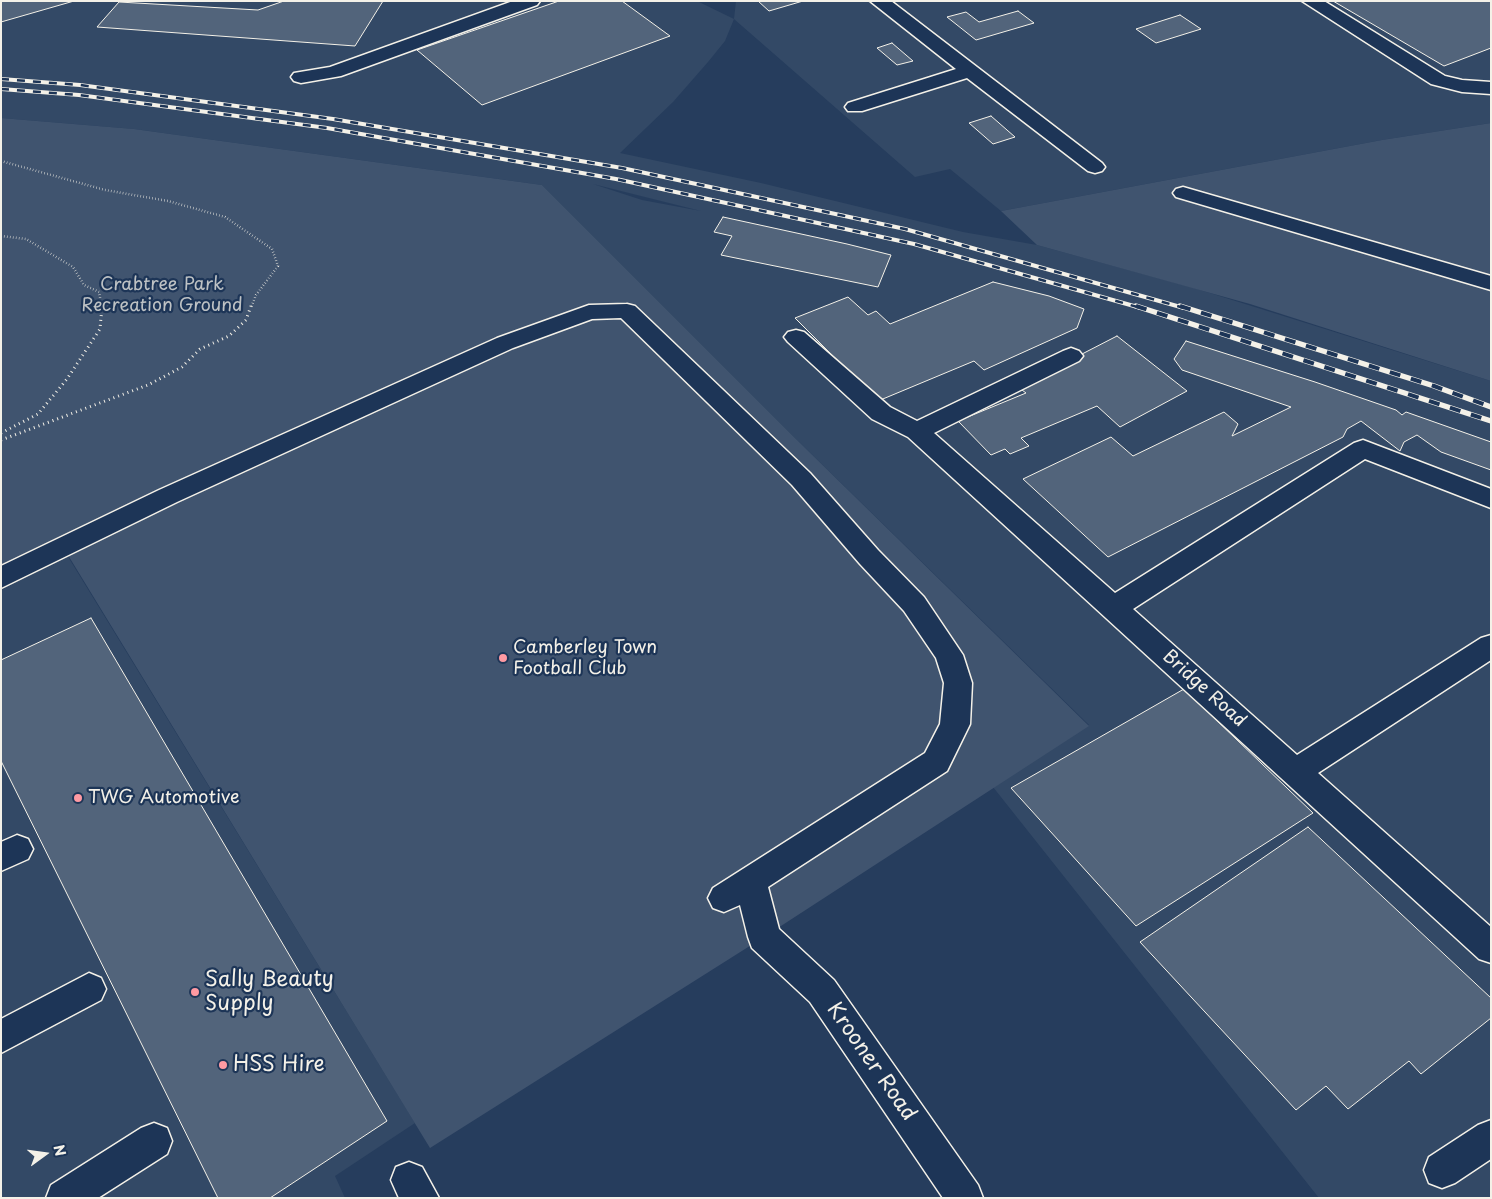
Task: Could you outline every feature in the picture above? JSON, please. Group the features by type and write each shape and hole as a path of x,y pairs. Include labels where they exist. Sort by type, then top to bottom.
{"street":[{"path":"301,77 334,72 531,1"},
{"path":"879,1 1094,166"},
{"path":"1311,1 1438,80 1462,86 1491,88"},
{"path":"855,107 970,71"},
{"path":"1183,193 1491,283"},
{"path":"1,578 168,496 505,343 589,312 627,311 801,479 869,557 914,604 950,655 958,683 955,724 936,762 724,898"},
{"name":"Bridge Road","path":"796,336 881,413 917,431 1491,948"},
{"path":"917,431 1071,356"},
{"path":"1113,608 1363,449 1491,500"},
{"path":"1295,772 1491,646"},
{"name":"Krooner Road","path":"751,882 764,937 822,991 965,1198"},
{"path":"1,1037 89,989"},
{"path":"1442,1170 1491,1138"},
{"path":"64,1198 154,1141"}],"path":[{"path":"1,160 105,190 168,201 225,216 272,249 278,266 256,294 246,320 229,336 200,348 182,367 148,385 1,440"},
{"path":"1,236 26,239 73,267 84,285 100,292 102,307 100,329 67,380 38,414 1,433"}],"shaded area":[{"path":"1,1 697,1 734,19 725,41 673,102 620,153 761,183 963,232 1037,245 1194,288 1491,381 1491,1198 1319,1198 993,787 1089,725 795,438 542,185 134,129 1,118","holes":["593,184 701,211 642,200"]},
{"path":"736,1 1491,1 1491,123 1382,140 1001,211 950,169 915,177 734,19"},
{"path":"59,542 415,1123 335,1176 345,1198 1,1198 1,571"}],"green space":[{"name":"Crabtree Park Recreation Ground","path":"1,118 134,129 542,185 795,438 1089,726 764,937 430,1148 60,542 1,571"},
{"path":"1491,123 1491,381 1250,304 1037,245 1001,211 1382,140"}],"building":[{"path":"1,1 74,1 1,22"},
{"path":"284,1 383,1 355,46 97,27 119,2 258,10"},
{"path":"559,1 622,1 670,36 482,105 417,50"},
{"path":"758,1 803,1 769,11"},
{"path":"1333,1 1491,1 1491,48 1444,66"},
{"path":"1018,11 1034,23 976,40 947,17 966,12 979,22"},
{"path":"1180,15 1201,29 1156,43 1136,29"},
{"path":"892,43 913,61 897,65 877,48"},
{"path":"991,116 1015,137 993,144 969,123"},
{"path":"723,217 891,255 878,287 721,255 732,236 714,232"},
{"path":"993,282 1049,296 1084,309 1077,328 984,370 974,361 878,401 795,318 848,297 868,315 876,311 890,324"},
{"path":"1117,336 1187,391 1120,427 1097,406 1021,438 1029,446 1010,454 1005,449 991,455 958,421 1026,393 1018,387"},
{"path":"1186,341 1315,382 1396,410 1402,415 1406,412 1491,442 1491,470 1441,452 1417,435 1404,442 1400,451 1361,421 1347,429 1343,437 1108,557 1023,479 1111,437 1133,456 1224,412 1238,424 1232,436 1291,407 1182,370 1174,359"},
{"path":"91,618 387,1121 270,1198 218,1198 1,761 1,660"},
{"path":"1184,689 1313,813 1136,926 1011,788"},
{"path":"1308,827 1491,998 1491,1018 1421,1074 1409,1061 1348,1109 1326,1086 1296,1110 1140,942"}],"railway":[{"path":"1,79 80,85 333,119 622,168 905,229 1184,308"},
{"path":"1,89 79,95 327,128 616,179 914,244 1141,308"},
{"path":"1136,306 1491,421"},
{"path":"1180,306 1434,386 1491,407"}],"place":[{"name":"Camberley Town Football Club","path":"503,658"},
{"name":"TWG Automotive","path":"78,798"},
{"name":"Sally Beauty Supply","path":"195,992"},
{"name":"HSS Hire","path":"223,1065"}]}
